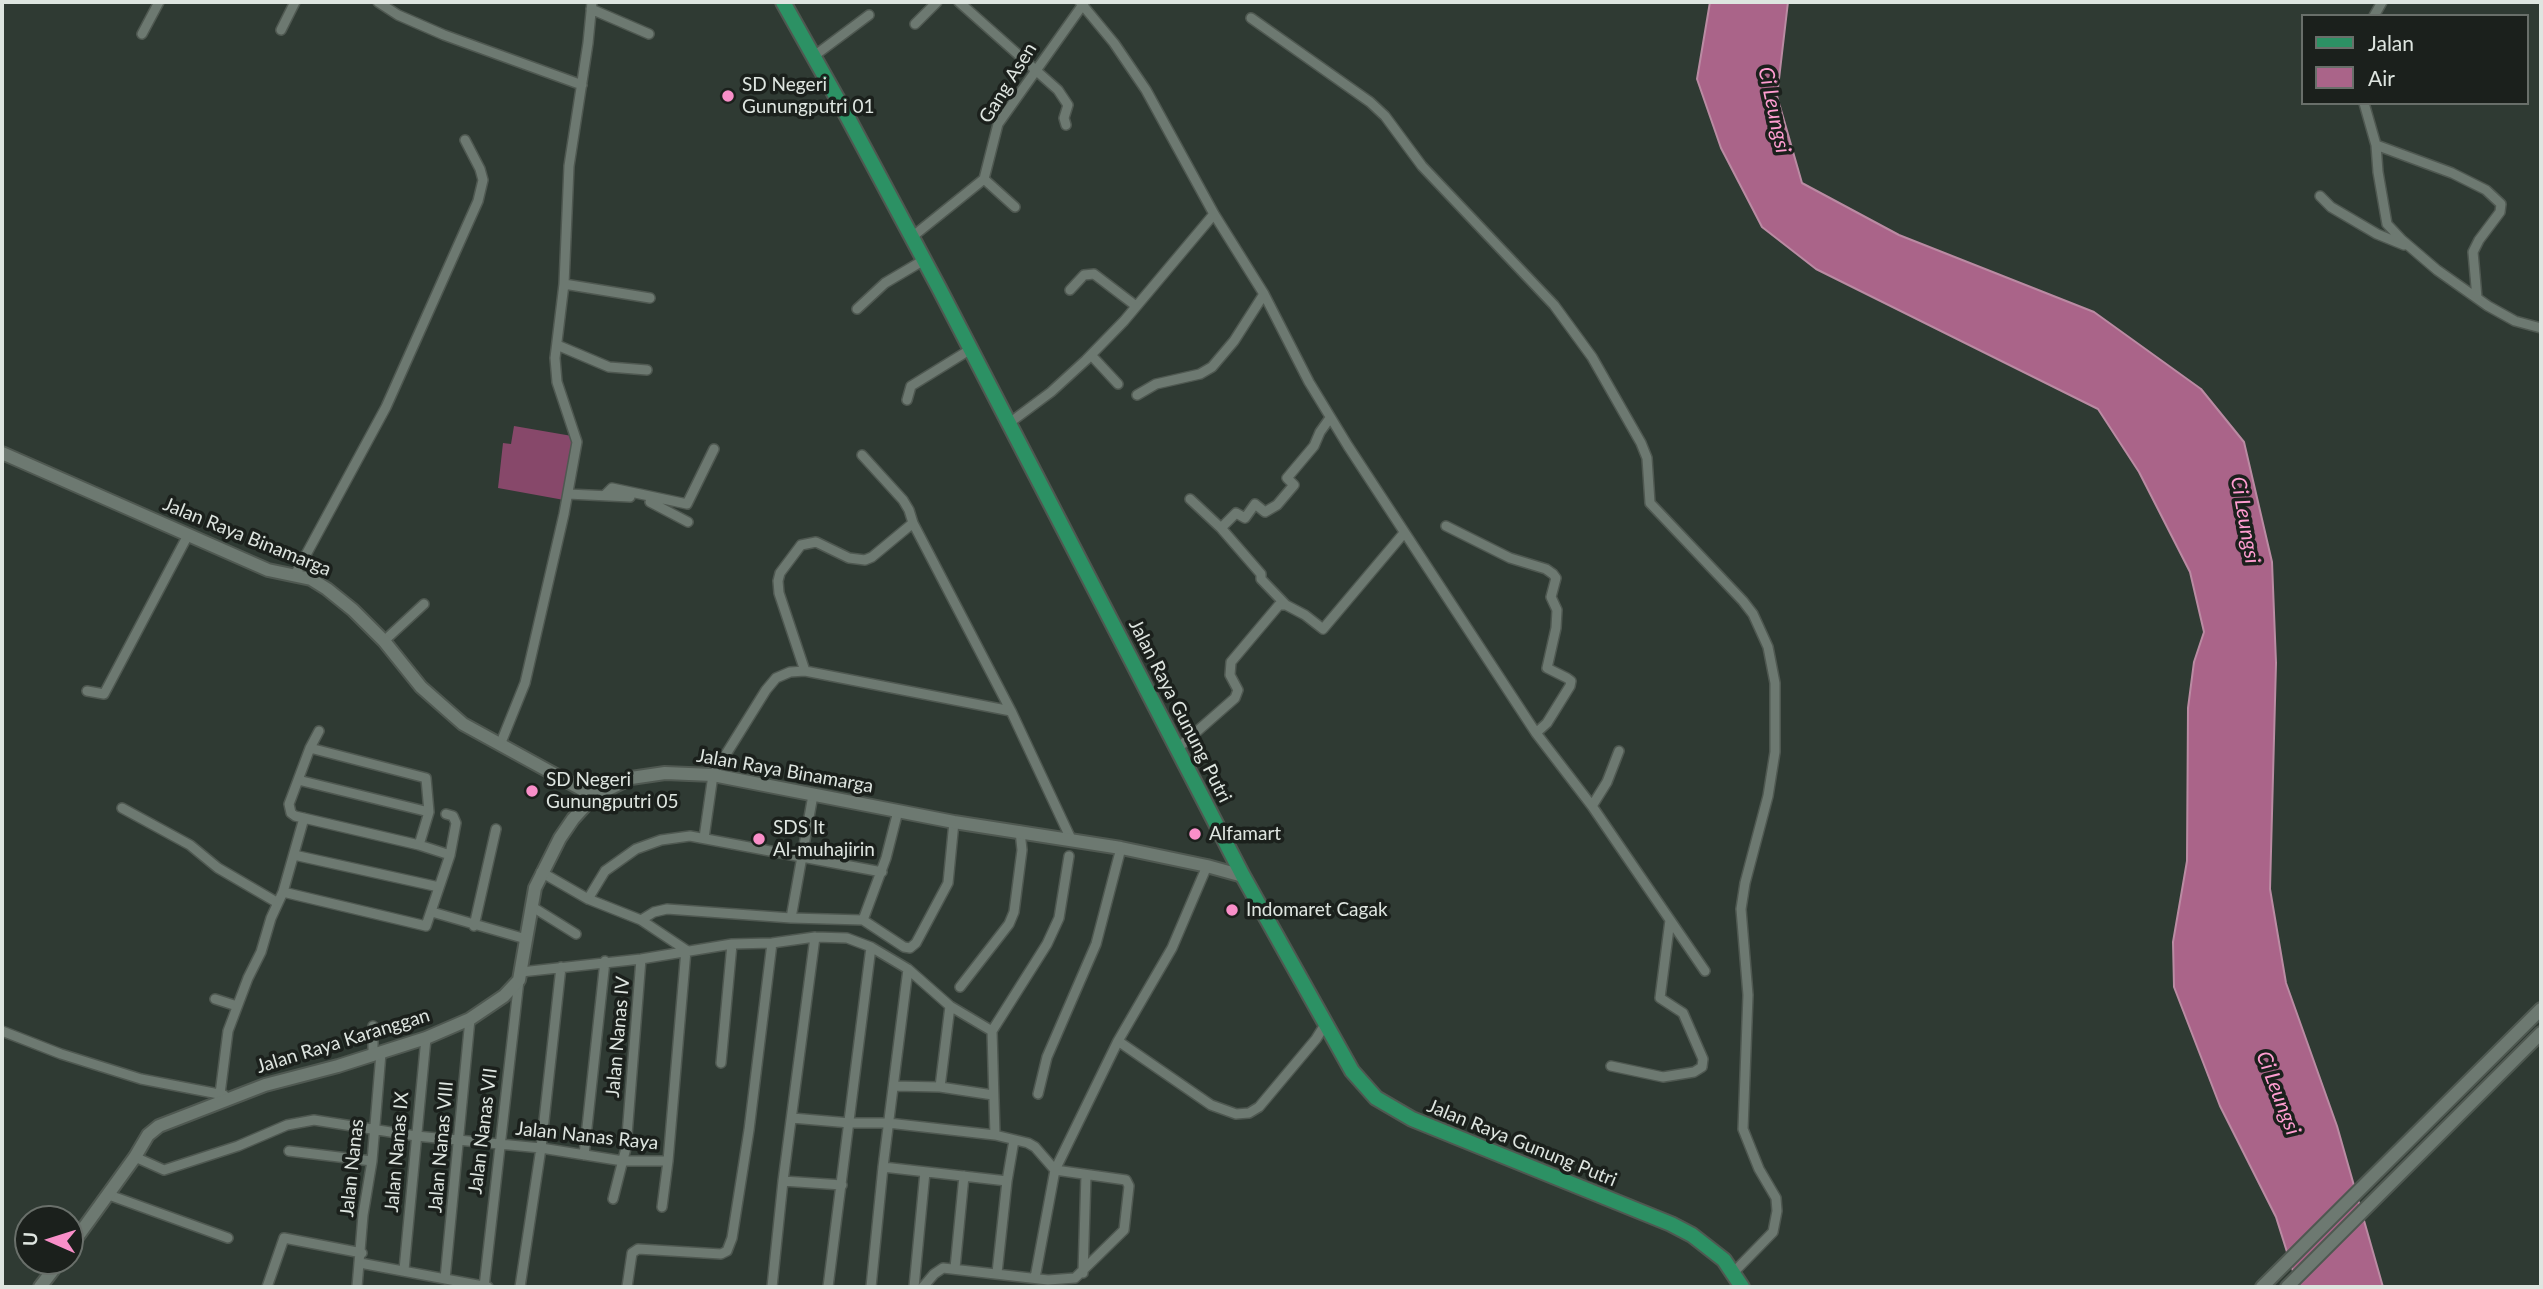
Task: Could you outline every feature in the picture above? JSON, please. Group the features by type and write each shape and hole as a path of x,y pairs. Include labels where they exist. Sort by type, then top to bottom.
{"main road":[{"name":"Jalan Raya Gunung Putri","path":"783,2 971,349 1243,876 1347,1063 1363,1086 1392,1109 1466,1143 1671,1224 1724,1260 1742,1287"}],"street":[{"path":"142,34 159,2"},
{"path":"281,30 295,2"},
{"path":"378,2 398,15 443,35 582,85"},
{"path":"915,24 937,2"},
{"path":"959,2 1058,90 1067,102 1064,118 1066,125"},
{"path":"1082,3 1130,64 1214,214 1264,294 1330,418 1404,533 1535,733 1592,806 1705,971"},
{"name":"Gang Asen","path":"984,179 998,124 1082,3"},
{"path":"500,745 525,683 568,494 577,442 555,372 564,284 569,166 592,5 649,34"},
{"path":"814,56 869,15"},
{"path":"1251,18 1370,102 1422,166 1554,305 1592,357 1641,443 1647,458 1650,503 1743,601 1753,614 1768,648 1775,683 1775,752 1768,796 1745,883 1741,909 1748,995 1743,1129 1759,1169 1776,1198 1777,1211 1773,1232 1733,1273"},
{"path":"2365,105 2376,145 2387,224 2437,270 2477,298 2515,321 2541,328"},
{"path":"295,575 386,407 478,201 483,180 465,140"},
{"path":"2376,145 2452,173 2487,190 2501,204 2500,212 2473,252 2477,298"},
{"path":"912,237 984,179 1015,207"},
{"path":"2320,197 2331,207 2367,228 2409,246"},
{"path":"1009,424 1051,392 1091,355 1214,214"},
{"path":"857,309 885,283 924,260"},
{"path":"1070,290 1084,275 1094,274 1136,306"},
{"path":"564,284 650,298"},
{"path":"1137,395 1156,384 1200,374 1212,367 1234,341 1264,294"},
{"path":"557,345 609,368 647,370"},
{"path":"907,400 911,386 971,349"},
{"path":"1091,355 1118,384"},
{"path":"1221,528 1237,513 1245,518 1255,504 1265,512 1277,505 1294,485 1287,478 1290,473 1307,456 1330,418"},
{"path":"605,495 612,488 687,504 714,449"},
{"name":"Jalan Raya Binamarga","path":"2,453 268,570 311,579 353,610 384,640 421,687 442,708 463,724 594,796 614,785 666,772 713,775 954,822 1121,848 1243,876"},
{"path":"862,455 903,500 1011,711 1071,839"},
{"path":"568,494 635,497 658,504 688,522"},
{"path":"1190,499 1221,528 1261,574 1261,579 1286,604 1323,629 1404,533"},
{"path":"806,671 779,593 780,573 801,545 816,542 849,558 865,560 913,523"},
{"path":"1446,526 1510,558 1546,569 1556,578 1551,597 1557,610 1556,628 1546,668 1571,681 1547,723 1535,733"},
{"path":"87,691 104,694 188,535"},
{"path":"384,640 424,604"},
{"path":"1178,748 1235,698 1238,690 1230,675 1231,662 1279,605 1286,604"},
{"path":"704,838 713,775 766,690 776,678 790,671 806,671 1011,711"},
{"path":"319,731 310,748 290,808 295,816 419,845 450,855"},
{"path":"310,748 426,778 429,812 419,845"},
{"path":"1592,806 1607,782 1619,751"},
{"path":"298,780 429,812"},
{"path":"790,919 813,795"},
{"path":"594,796 573,818 534,888 520,976 561,967 641,959 732,944 772,943 815,937 847,938 871,947 908,969 950,1006 992,1031"},
{"path":"122,808 190,845 218,868 278,903"},
{"path":"863,920 882,872 898,811"},
{"path":"283,892 426,926 450,855 456,823 453,816 446,814"},
{"path":"2,1031 61,1054 141,1079 226,1095 229,1031 283,892 304,818"},
{"path":"641,920 667,908 790,919 863,920 904,947 910,948 916,943 948,883 954,822"},
{"path":"474,926 496,829"},
{"path":"960,987 1009,924 1014,912 1021,850 1020,831"},
{"path":"588,898 606,871 636,849 661,840 690,836 882,872"},
{"path":"1038,1094 1047,1057 1096,944 1121,848"},
{"path":"294,855 439,887"},
{"path":"996,1135 992,1031 1047,944 1059,918 1069,856"},
{"path":"1035,1278 1055,1170 1118,1041 1172,948 1208,866"},
{"path":"541,872 588,898 641,920 686,950"},
{"path":"531,906 576,934"},
{"path":"432,912 526,939"},
{"path":"1611,1066 1663,1077 1693,1072 1702,1067 1703,1059 1683,1013 1677,1007 1661,1000 1659,996 1670,920"},
{"path":"772,1287 815,937"},
{"path":"626,1287 632,1254 638,1249 721,1254 727,1251 732,1238 750,1130 772,943"},
{"path":"721,1063 732,944"},
{"path":"828,1287 871,947"},
{"name":"Jalan Nanas Raya","path":"135,1157 164,1170 238,1146 287,1125 314,1120 416,1136 541,1148 623,1161 668,1161 686,950"},
{"name":"Jalan Nanas IV","path":"613,1199 623,1161 641,959"},
{"path":"584,1156 605,961"},
{"path":"520,1287 541,1148 561,967"},
{"path":"871,1287 908,969"},
{"name":"Jalan Raya Karanggan","path":"84,1228 148,1135 159,1126 212,1107 226,1095 426,1038 470,1019 504,996 520,976"},
{"name":"Jalan Nanas VII","path":"486,1287 499,1144 520,976"},
{"path":"215,999 237,1006"},
{"path":"940,1087 950,1006"},
{"path":"2262,1287 2541,1009"},
{"name":"Jalan Nanas VIII","path":"445,1279 470,1019"},
{"path":"1118,1041 1211,1105 1236,1114 1249,1113 1259,1107 1316,1039 1326,1023"},
{"name":"Jalan Nanas","path":"357,1287 374,1130 377,1054 373,1026"},
{"path":"2287,1287 2541,1033"},
{"name":"Jalan Nanas IX","path":"404,1270 426,1038"},
{"path":"894,1086 940,1087 993,1095"},
{"path":"792,1118 888,1123 996,1135 1035,1147 1055,1170 1126,1180 1129,1186 1128,1216 1124,1230 1079,1279 1035,1278 955,1268 939,1271 923,1287"},
{"path":"997,1273 1006,1181 1014,1140"},
{"path":"289,1151 372,1161"},
{"path":"662,1206 668,1161"},
{"path":"883,1167 1006,1181"},
{"path":"914,1287 925,1172"},
{"path":"1079,1279 1086,1175"},
{"path":"955,1268 964,1176"},
{"path":"783,1181 842,1185"},
{"path":"109,1195 228,1238"},
{"path":"267,1287 284,1238 404,1270 486,1287"}],"shaded area":[{"path":"514,426 572,436 564,500 498,488 503,443 511,444"}],"water":[{"name":"Ci Leungsi","path":"1710,2 1788,2 1777,96 1802,183 1899,235 2094,312 2201,389 2244,442 2272,562 2276,663 2270,889 2286,983 2337,1126 2383,1287 2298,1287 2276,1217 2220,1106 2174,987 2173,942 2187,861 2188,708 2194,662 2204,632 2190,572 2139,472 2098,409 1816,269 1762,227 1721,148 1697,79"}],"place":[{"name":"SD Negeri Gunungputri 01","path":"728,96"},
{"name":"SD Negeri Gunungputri 05","path":"532,791"},
{"name":"Alfamart","path":"1195,834"},
{"name":"SDS It Al-muhajirin","path":"759,839"},
{"name":"Indomaret Cagak","path":"1232,910"}]}
